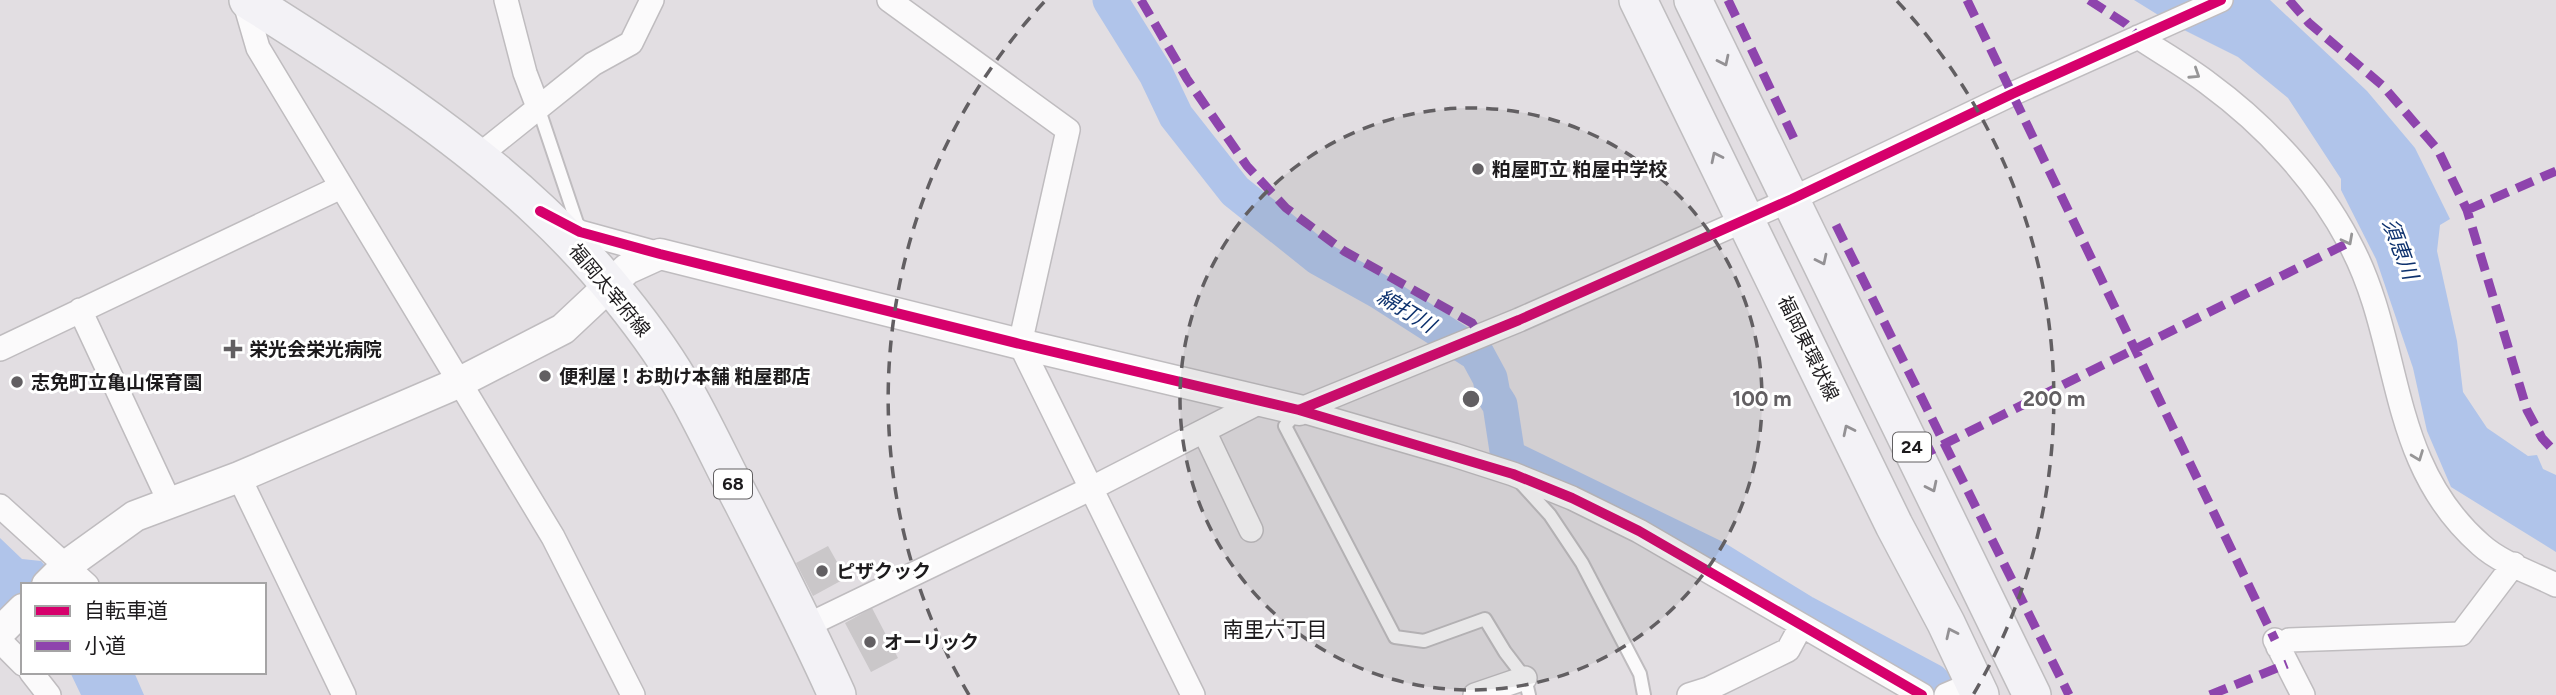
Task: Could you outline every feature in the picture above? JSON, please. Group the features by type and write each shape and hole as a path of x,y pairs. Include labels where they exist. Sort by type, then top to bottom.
{"main road":[{"name":"福岡太宰府線","path":"246,0 388,90 477,157 540,211 609,284 648,334 687,394 806,626 837,695"},
{"name":"福岡東環状線","path":"1638,0 1894,525 1947,623 1964,691"},
{"name":"24","path":"1693,0 2032,695"}],"street":[{"path":"246,0 258,48 553,537 633,695"},
{"path":"506,0 525,73 538,107"},
{"path":"477,157 593,64 631,43 652,0"},
{"path":"889,0 1068,130 1020,344 1193,695"},
{"path":"1299,410 1472,339 1792,199 2012,94 2221,0"},
{"path":"2142,35 2209,83 2258,125 2332,211 2371,292 2402,414 2427,478 2451,513 2482,546 2556,585"},
{"path":"0,349 341,187"},
{"path":"540,211 580,232 660,254 1299,410 1513,474 1572,498 1639,531 1922,695"},
{"path":"0,506 67,578 135,516 239,477 458,383 563,328 627,269 660,254"},
{"path":"80,310 170,503"},
{"path":"806,626 1093,488 1262,401"},
{"path":"1204,431 1251,530"},
{"path":"239,477 344,695"},
{"path":"2303,695 2276,644 2289,640 2461,634 2514,564"},
{"path":"1689,695 1708,689 1788,650 1801,626"},
{"path":"8,627 21,659"},
{"path":"33,674 49,695"},
{"path":"1475,695 1527,686"}],"lane":[{"path":"538,107 580,232"},
{"path":"1299,410 1285,426 1395,637 1424,641 1485,619 1527,686"},
{"path":"1513,474 1550,515 1582,563 1640,674 1644,695"}],"water":[{"name":"須恵川","path":"2134,0 2270,0 2367,91 2415,148 2450,219 2440,225 2437,251 2457,341 2463,392 2487,428 2528,456 2537,455 2543,469 2556,475 2556,552 2451,487 2427,431 2413,368 2376,259 2341,190 2341,179 2288,98 2238,57 2176,26"},
{"path":"0,538 22,559 41,561 60,583 21,583 21,625 0,615"},
{"path":"71,674 135,674 144,695 81,695"}],"building":[{"path":"828,546 846,578 813,596 796,563"},
{"path":"872,608 898,658 871,672 845,623"}],"waterway":[{"name":"綿打川","path":"1110,0 1156,74 1176,116 1235,191 1319,258 1380,292 1477,354 1500,405 1508,457 1714,557 1803,612 1932,681 1945,695"}],"marked path":[{"path":"1141,0 1187,79 1247,166 1286,208 1344,251 1472,323 1480,335"},
{"path":"1728,0 1797,145"},
{"path":"1967,0 2275,640"},
{"path":"2089,0 2126,24 2138,37"},
{"path":"2289,0 2309,23 2383,86 2438,150 2467,210 2527,410 2542,438 2556,453"},
{"path":"2467,210 2556,171"},
{"path":"1836,225 2069,695"},
{"path":"1918,457 2350,242"},
{"path":"2210,695 2287,664"}],"cycle path":[{"path":"1299,410 1519,320 1792,199 2012,94 2221,0"},
{"path":"540,211 580,232 660,254 1299,410 1513,474 1572,498 1639,531 1922,695"}],"place":[{"name":"粕屋町立 粕屋中学校","path":"1478,169"},
{"name":"栄光会栄光病院","path":"233,349"},
{"name":"便利屋！お助け本舗 粕屋郡店","path":"545,376"},
{"name":"志免町立亀山保育園","path":"17,382"},
{"name":"ピザクック","path":"822,571"},
{"name":"オーリック","path":"870,642"}],"district":[{"name":"南里六丁目","path":"1275,630"}]}
